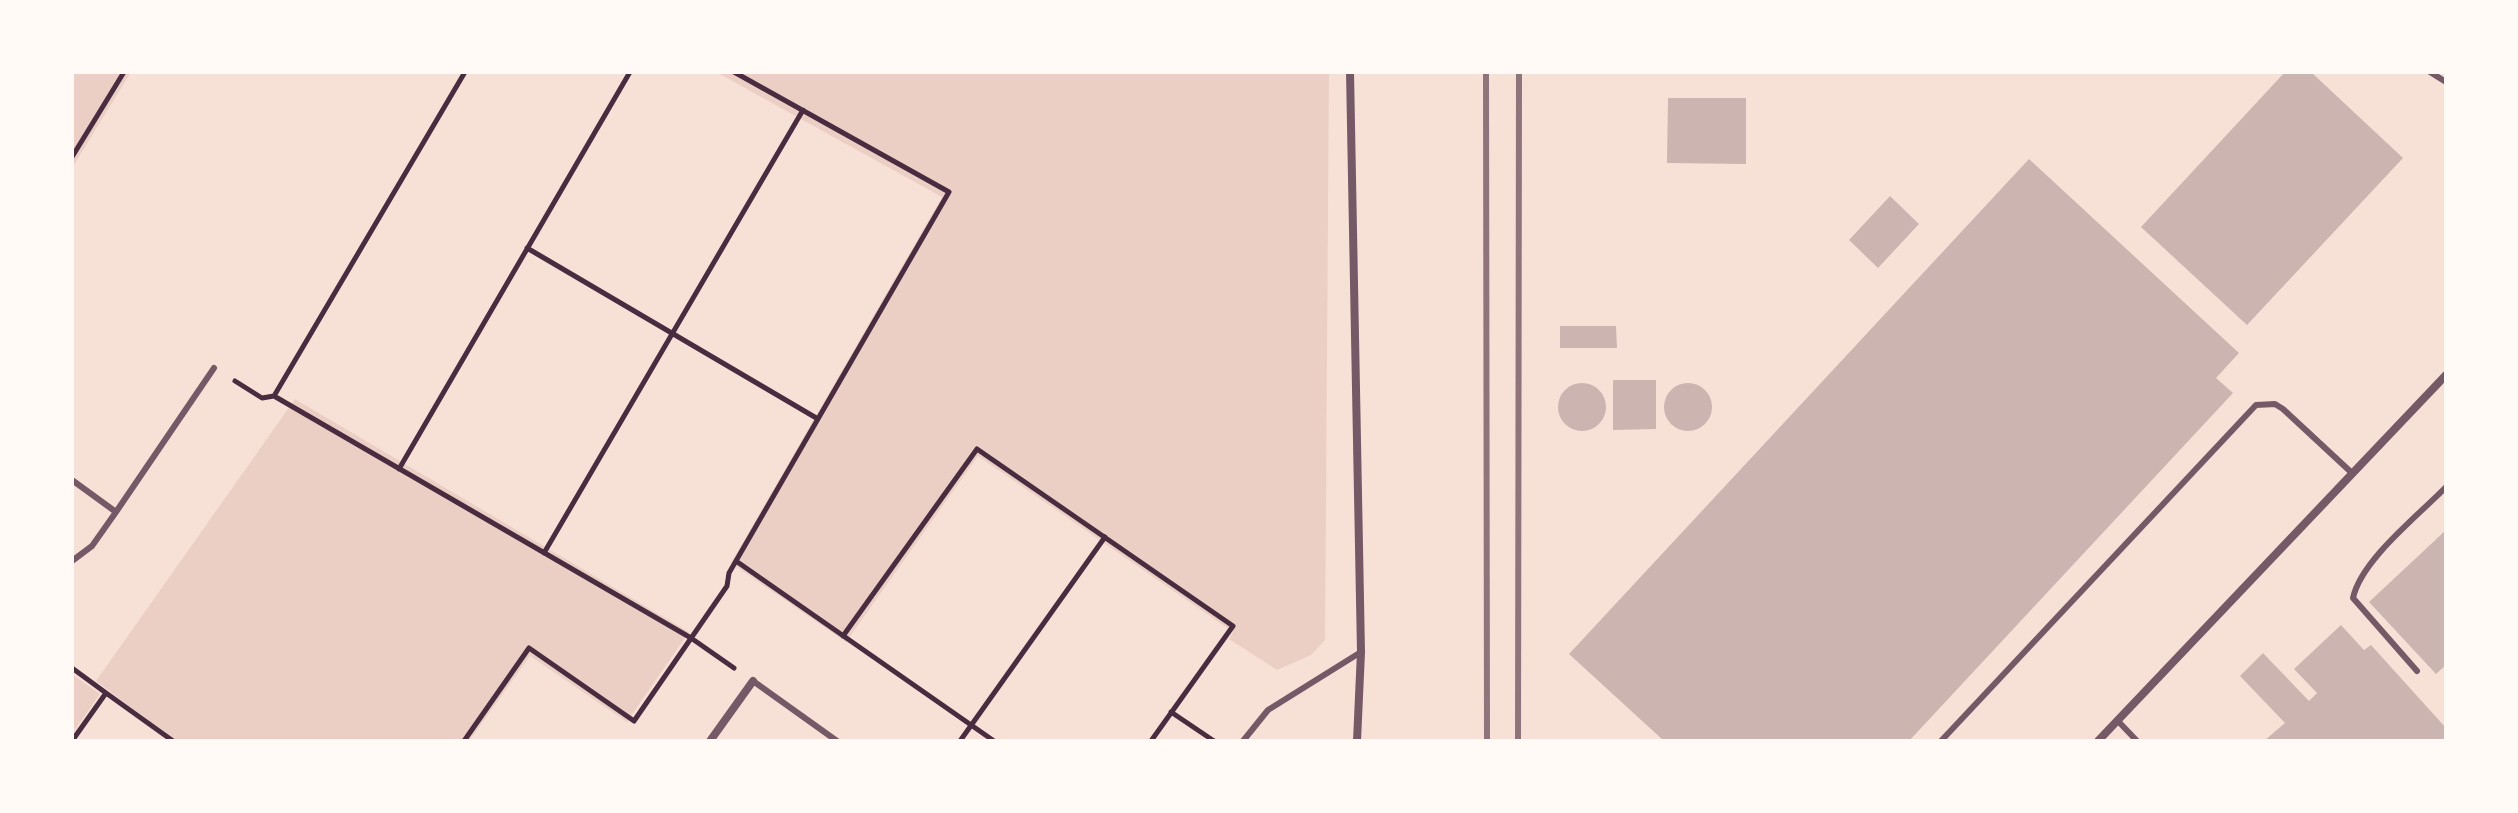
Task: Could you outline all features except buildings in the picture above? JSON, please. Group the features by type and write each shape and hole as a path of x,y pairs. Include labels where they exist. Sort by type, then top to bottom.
{"street":[{"path":"1350,72 1361,652 1357,741"},
{"path":"2098,741 2446,375"},
{"path":"710,741 753,681"}],"lane":[{"path":"2430,72 2446,82"},
{"path":"72,561 84,556 214,368"},
{"path":"1941,741 2256,405 2275,404 2283,409 2352,473"},
{"path":"72,480 116,512"},
{"path":"2417,671 2353,598 2356,583 2370,565 2446,487"},
{"path":"1243,741 1268,710 1361,652"},
{"path":"753,681 837,741"},
{"path":"2117,720 2137,741"}],"path":[{"path":"72,157 124,72"},
{"path":"274,396 465,72"},
{"path":"399,469 630,72"},
{"path":"464,741 529,648 634,721 727,586 736,561 949,192 734,72"},
{"path":"544,553 803,110"},
{"path":"527,248 818,419"},
{"path":"214,368 262,398 274,396 691,638 753,681"},
{"path":"843,636 977,449 1233,626 1151,741"},
{"path":"960,741 1105,537"},
{"path":"736,561 994,741"},
{"path":"72,668 173,741"},
{"path":"72,741 106,693"},
{"path":"1171,712 1214,741"}],"shaded area":[{"path":"72,72 131,72 72,168"},
{"path":"716,72 1329,72 1325,640 1311,655 1277,670 1229,639 1233,632 978,456 846,642 731,563 942,197"},
{"path":"295,399 689,632 627,722 530,656 469,741 176,741 96,681"},
{"path":"72,674 100,694 72,734"}],"railway":[{"path":"1486,72 1487,741"},
{"path":"1518,741 1519,72"}]}
